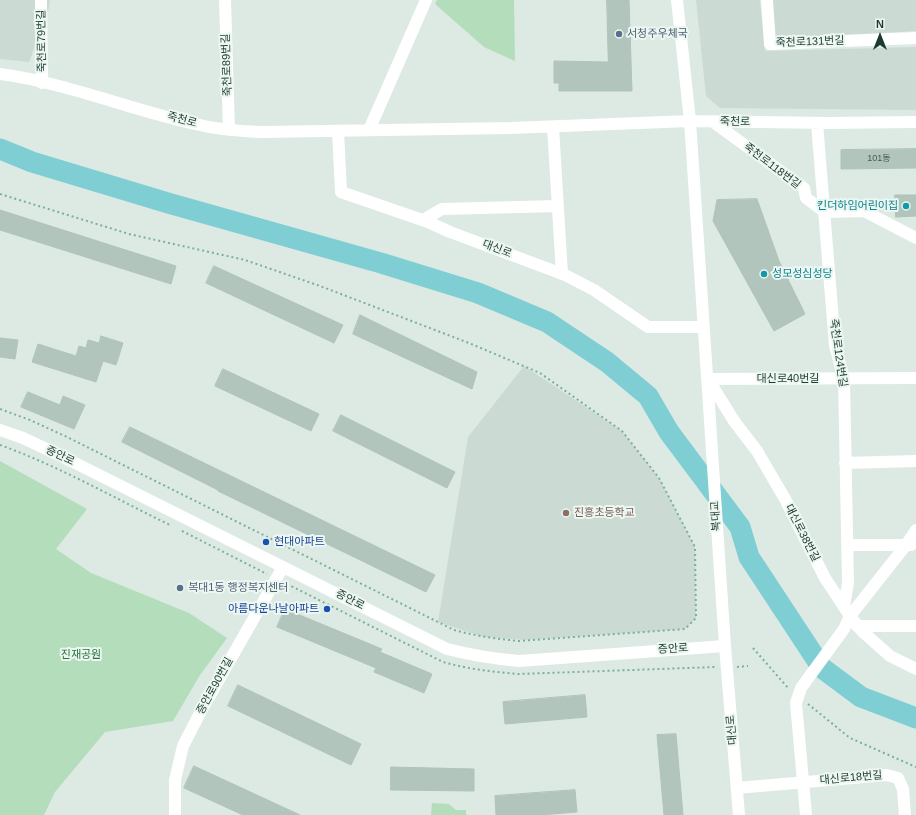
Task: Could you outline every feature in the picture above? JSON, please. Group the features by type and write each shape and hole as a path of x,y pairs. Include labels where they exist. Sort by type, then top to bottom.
{"street":[{"name":"죽천로79번길","path":"41,0 42,83"},
{"name":"죽천로89번길","path":"225,0 229,130"},
{"path":"369,130 426,0"},
{"path":"677,0 690,121 707,382"},
{"name":"죽천로131번길","path":"767,0 770,44 916,38"},
{"name":"죽천로","path":"0,74 42,83 200,125 229,130 261,132 553,126 690,121 817,123 916,122"},
{"name":"죽천로118번길","path":"713,122 804,188 806,198 825,212"},
{"name":"죽천로124번길","path":"817,123 835,346 844,379 848,545 847,611"},
{"path":"553,126 562,274"},
{"name":"대신로","path":"338,131 341,192 423,220 562,274 594,290 648,327 704,327"},
{"path":"423,220 442,210 558,206"},
{"path":"825,212 864,212 916,238"},
{"name":"대신로40번길","path":"707,382 916,378"},
{"name":"대신로38번길","path":"707,382 757,451 785,499 825,578 857,626 890,656 916,669"},
{"name":"복대교","path":"707,382 725,646"},
{"name":"증안로","path":"0,430 23,438 59,455 447,649 493,659 519,661 725,646"},
{"path":"845,463 916,461"},
{"path":"800,692 844,628 847,611 911,545 916,530"},
{"path":"848,545 911,545"},
{"name":"증안로90번길","path":"175,815 175,780 183,746 201,711 283,567"},
{"path":"857,626 916,626"},
{"name":"대신로","path":"725,646 739,815"},
{"name":"대신로18번길","path":"800,692 796,703 803,782"},
{"name":"대신로18번길","path":"737,788 887,775 898,778 903,789 905,815"},
{"path":"803,782 806,815"}],"path":[{"path":"0,194 129,234 245,260 320,286 462,340 540,373 622,431 659,478 695,547 696,618 685,629 519,641 474,636 454,630 68,437 30,420 0,409"},
{"path":"753,648 790,690 800,692 850,738 916,767"}],"shaded area":[{"path":"0,0 50,0 49,8 29,62 0,59"},
{"path":"696,0 760,0 765,51 916,47 916,110 720,108 706,96"},
{"path":"767,0 916,0 916,31 771,39"},
{"name":"진흥초등학교","path":"524,366 622,431 659,478 695,547 696,618 685,629 525,640 484,637 438,622 468,437"}],"green space":[{"path":"437,0 514,0 515,61 484,47 435,4"},
{"name":"진재공원","path":"0,461 87,509 56,549 91,573 189,613 227,638 200,675 173,721 105,732 55,792 44,815 0,815"},
{"path":"432,803 449,804 456,810 466,810 466,815 431,815"}],"building":[{"name":"서청주우체국","path":"607,0 629,0 632,91 559,91 559,83 554,83 554,61 608,62"},
{"path":"916,149 916,168 841,169 841,150"},
{"name":"킨더하임어린이집","path":"895,195 916,195 916,216 896,217"},
{"name":"성모성심성당","path":"757,199 779,261 805,314 774,331 713,221 717,200"},
{"path":"0,210 176,266 171,284 0,230"},
{"path":"214,266 343,325 334,343 206,283"},
{"path":"360,315 477,372 472,389 353,334"},
{"path":"101,336 123,343 116,365 103,361 96,382 32,362 38,344 76,356 79,346 86,348 88,340 99,343"},
{"path":"0,338 18,340 15,359 0,357"},
{"path":"223,369 319,414 311,431 215,386"},
{"path":"28,392 60,405 63,396 85,405 74,429 21,407"},
{"path":"341,415 455,472 447,488 333,431"},
{"path":"130,427 435,575 426,592 218,491 122,442"},
{"path":"285,609 382,649 380,652 432,674 424,693 374,672 376,668 277,627"},
{"path":"238,685 361,744 351,765 228,706"},
{"path":"585,695 587,717 505,724 503,702"},
{"path":"676,734 683,815 664,815 657,735"},
{"path":"194,766 300,815 243,815 184,788"},
{"path":"391,767 474,769 474,791 391,790"},
{"path":"575,790 577,812 540,815 496,815 495,796"}],"waterway":[{"path":"0,149 32,162 168,203 381,263 478,293 547,322 607,362 648,396 669,432 740,527 749,557 822,668 861,697 916,718"}],"place":[{"name":"서청주우체국","path":"619,34"},
{"name":"킨더하임어린이집","path":"906,206"},
{"name":"성모성심성당","path":"764,274"},
{"name":"진흥초등학교","path":"566,513"},
{"name":"현대아파트","path":"266,542"},
{"name":"복대1동 행정복지센터","path":"180,588"},
{"name":"아름다운나날아파트","path":"327,609"}]}
